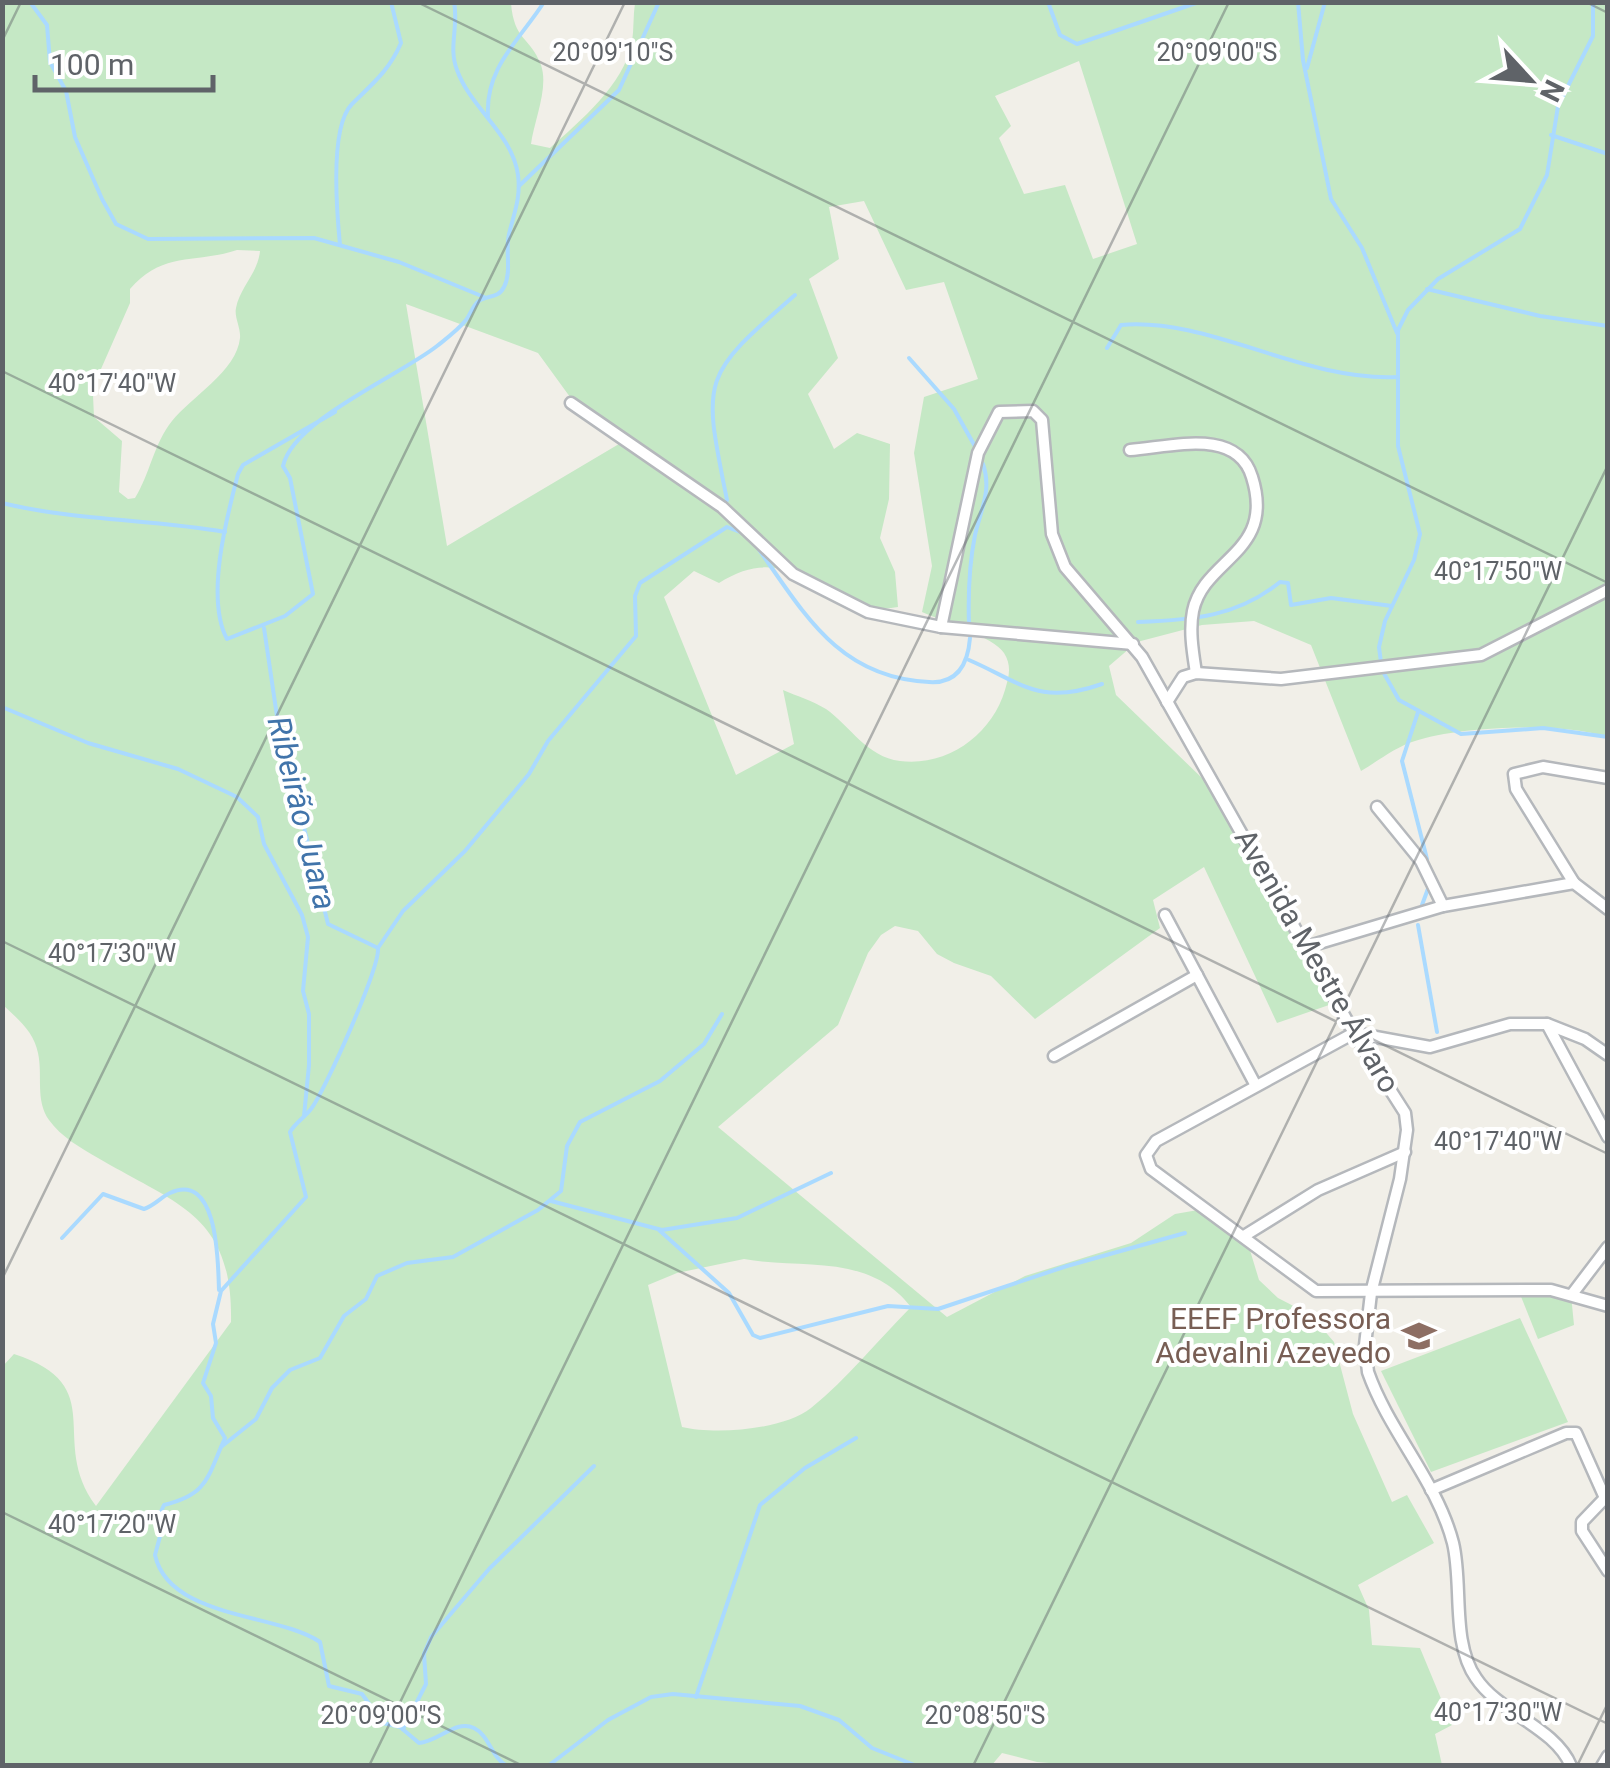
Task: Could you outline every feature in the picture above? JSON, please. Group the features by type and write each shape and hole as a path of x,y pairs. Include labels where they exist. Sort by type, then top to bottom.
{"street":[{"path":"570,403 722,508 804,581 868,612 941,627 1134,644"},
{"name":"Avenida Mestre Álvaro","path":"941,627 981,445 999,412 1026,409 1042,420 1057,551 1065,567 1134,644 1354,1033 1405,1113 1404,1152 1370,1293 1365,1346 1368,1372 1431,1490 1455,1553 1469,1666 1482,1687 1561,1750 1571,1766"},
{"path":"1130,450 1220,444 1239,452 1249,465 1259,499 1256,524 1193,610 1196,672"},
{"path":"1167,702 1179,681 1196,672 1251,680 1490,652 1608,590"},
{"path":"1608,778 1543,768 1514,774 1516,788 1574,883 1608,909"},
{"path":"1377,807 1421,861 1443,906"},
{"path":"1306,947 1443,906 1574,883"},
{"path":"1165,915 1256,1084"},
{"path":"1054,1056 1197,975"},
{"path":"1608,1056 1584,1038 1547,1024 1510,1024 1430,1047 1354,1033 1256,1084 1148,1149 1146,1162 1306,1287 1327,1294 1572,1293 1608,1306"},
{"path":"1547,1024 1608,1137"},
{"path":"1244,1236 1344,1178 1404,1152"},
{"path":"1572,1293 1608,1247"},
{"path":"1431,1490 1566,1432 1576,1433 1605,1498 1582,1522 1582,1531 1608,1571"},
{"path":"1602,1766 1608,1756"}],"green space":[{"path":"3,3 511,3 515,25 537,56 543,74 531,144 550,148 599,101 620,73 632,42 635,3 1607,3 1607,737 1539,728 1458,732 1408,743 1361,771 1311,645 1254,621 1202,625 1137,642 1109,666 1116,695 1202,778 1241,824 1280,886 1329,1005 1277,1023 1204,867 1153,900 1160,928 1035,1019 991,976 937,954 918,931 895,926 881,935 868,953 838,1025 718,1127 947,1317 1025,1276 1131,1243 1175,1214 1198,1210 1249,1247 1259,1280 1278,1298 1311,1315 1334,1342 1353,1414 1392,1502 1407,1495 1434,1543 1358,1585 1369,1610 1372,1645 1420,1648 1452,1725 1435,1734 1442,1765 1085,1766 1037,1762 1002,1753 991,1766 3,1765 2,1367 14,1354 44,1367 61,1382 70,1399 82,1482 96,1506 231,1322 229,1286 211,1235 176,1202 78,1146 54,1126 42,1104 36,1045 25,1026 3,1005","holes":["1079,61 1137,244 1093,259 1065,185 1024,194 999,138 1011,126 995,96","864,201 906,290 944,282 978,379 924,397 914,453 932,566 922,612 998,647 1008,662 1008,680 999,706 979,733 951,753 918,761 900,761 878,754 826,709 783,690 794,744 736,775 664,597 694,571 719,583 746,570 770,567 792,572 852,602 874,608 898,607 895,572 880,538 889,499 890,444 857,433 834,449 808,394 838,358 809,279 839,259 829,207","260,251 236,308 240,334 237,350 222,373 172,421 135,498 128,499 119,492 122,441 94,417 93,395 130,303 130,289 142,277 167,264","406,304 538,353 578,408 624,441 447,546","744,1259 833,1266 875,1278 911,1307 837,1385 799,1415 749,1429 696,1429 682,1427 648,1285 677,1273"]},
{"path":"1520,1294 1571,1295 1574,1325 1538,1339"},
{"path":"1520,1318 1568,1422 1431,1472 1381,1371"}],"waterway":[{"path":"30,2 47,25 50,62 66,91 75,137 116,224 148,239 314,238 399,262 484,297"},
{"path":"340,245 336,172 340,131 352,104 385,69 401,43 391,2"},
{"name":"Ribeirão Juara","path":"335,412 243,465 238,474 218,580 221,622 227,639 285,616 313,594 290,478 283,466 291,449 306,432 326,416 437,346 463,324 477,303 504,287 518,175 508,146 457,70 453,53 454,2"},
{"path":"488,116 498,68 544,2"},
{"path":"519,186 619,90 659,2"},
{"path":"1048,2 1060,35 1077,44 1199,2"},
{"path":"1298,2 1303,60 1331,199 1362,248 1397,333"},
{"path":"1307,68 1325,2"},
{"path":"1593,2 1593,36 1558,106 1547,175 1520,229 1438,279 1408,310 1398,330 1398,446 1420,534 1414,560 1385,621 1379,647 1382,670 1399,700 1461,734 1543,728 1608,737"},
{"path":"1551,135 1608,154"},
{"path":"1427,289 1540,316 1608,326"},
{"path":"727,500 714,428 716,382 741,344 795,295"},
{"path":"1107,348 1121,325 1155,325 1223,339 1327,370 1398,377"},
{"path":"909,358 954,409 977,450"},
{"path":"969,625 971,558 986,491 983,464"},
{"path":"2,503 225,532"},
{"path":"378,948 403,911 465,851 529,774 548,741 636,636 635,596 640,583 727,527 745,534"},
{"path":"755,544 826,637 870,668 897,678 939,682 960,670 970,638"},
{"path":"1138,622 1195,618 1230,610 1280,582 1288,583 1291,605 1331,598 1392,606"},
{"name":"Ribeirão Juara","path":"264,628 278,723 328,924 378,948"},
{"path":"969,660 1018,684 1046,692 1062,693 1102,684"},
{"path":"2,707 88,743 178,769 237,797 258,817 264,844 302,915 308,937 303,991 309,1014 309,1065 304,1116"},
{"path":"1418,712 1402,761 1427,859"},
{"path":"1422,905 1429,886"},
{"path":"1418,925 1437,1032"},
{"name":"Ribeirão Juara","path":"378,948 361,1003 328,1079 311,1109 290,1132 306,1197 221,1291 213,1324 216,1343 203,1383 211,1396 213,1418 225,1438 205,1482 190,1495 164,1505 158,1518 162,1529 155,1555 164,1576 181,1592 227,1612 278,1625 320,1642 329,1686 362,1694 383,1723 400,1727 419,1743 460,1726 474,1728 507,1766"},
{"path":"221,1447 256,1419 272,1388 290,1370 320,1358 344,1316 366,1299 377,1276 407,1263 453,1257 538,1210 561,1191 567,1146 580,1122 660,1081 704,1044 722,1014"},
{"path":"551,1201 662,1230 737,1218 831,1173"},
{"path":"62,1238 103,1194 144,1209 170,1193 186,1190 198,1195 207,1207 216,1243 219,1290"},
{"path":"659,1230 729,1293 753,1335 760,1338 888,1306 938,1309 1067,1266 1185,1233"},
{"path":"696,1697 760,1505 805,1468 856,1438"},
{"path":"403,1729 426,1684 424,1654 431,1637 489,1569 594,1466"},
{"path":"548,1766 608,1720 651,1697 673,1694 800,1706 839,1720 872,1748 917,1766"}],"place":[{"name":"EEEF Professora Adevalni Azevedo","path":"1419,1336"}]}
